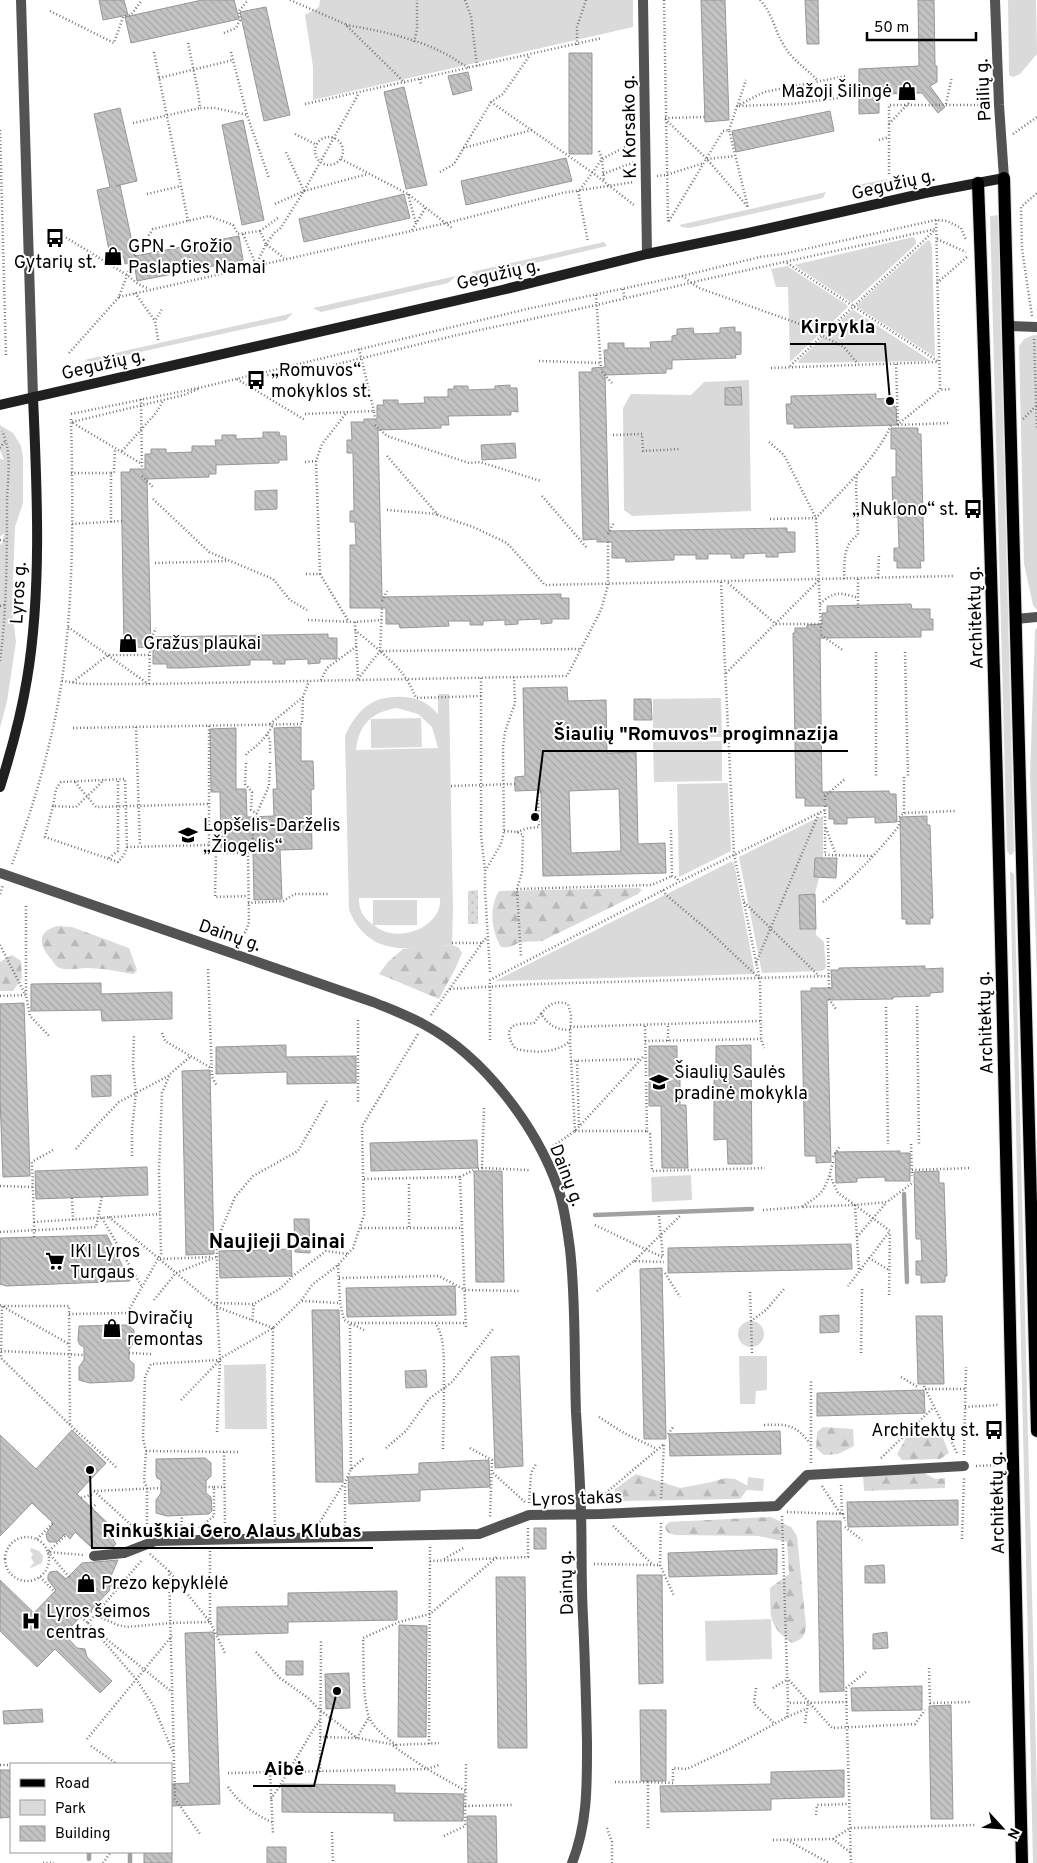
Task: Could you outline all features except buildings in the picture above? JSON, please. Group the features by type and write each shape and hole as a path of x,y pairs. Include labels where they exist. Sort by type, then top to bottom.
{"main road":[{"name":"Gegužių g.","path":"0,405 502,290 647,254 758,231 925,192 1004,178"},
{"path":"1004,178 1037,1431"},
{"name":"Architektų g.","path":"978,182 1013,1404 1022,1863"},
{"name":"Lyros g.","path":"0,787 17,725 27,680 31,649 36,563 36,467 33,397"},
{"path":"998,868 1022,867"}],"street":[{"path":"20,0 33,397"},
{"name":"K. Korsako g.","path":"643,0 647,254"},
{"name":"Pailių g.","path":"995,0 1004,178"},
{"path":"1009,326 1037,327"},
{"path":"1016,619 1037,617"},
{"name":"Dainų g.","path":"4,874 373,1002 425,1025 461,1050 490,1076 529,1129 542,1152 564,1207 571,1261 575,1329 586,1696 586,1796 584,1825 572,1863"},
{"path":"813,1474 964,1466"},
{"name":"Lyros takas","path":"94,1556 145,1550 155,1541 479,1534 528,1515 601,1514 777,1506 807,1475 813,1474"}],"path":[{"path":"50,11 114,43 123,17 131,15 142,0"},
{"path":"224,33 236,28 240,20 238,11 248,0"},
{"path":"290,0 344,24 368,28 442,52 469,68"},
{"path":"414,42 417,30 417,0"},
{"path":"465,0 471,16 477,66"},
{"path":"577,45 578,27 586,0"},
{"path":"664,0 668,222 723,131 729,130"},
{"path":"760,0 774,22 783,44 796,62 818,81"},
{"path":"344,24 394,71 404,83"},
{"path":"305,104 420,80 602,38"},
{"path":"188,43 200,108"},
{"path":"154,52 188,221"},
{"path":"231,52 247,115 269,178"},
{"path":"440,172 454,164 491,102 502,94 531,54"},
{"path":"159,78 233,60"},
{"path":"737,106 764,92 846,76"},
{"path":"946,104 952,77"},
{"path":"420,80 421,86"},
{"path":"665,118 707,159 748,207 729,130 746,80"},
{"path":"256,265 266,244 275,232 280,229 304,191 359,93"},
{"path":"889,124 917,94"},
{"path":"737,106 790,104 847,97"},
{"path":"491,102 604,181 638,209"},
{"path":"889,174 888,105 999,105"},
{"path":"134,123 200,108 215,108 247,115"},
{"path":"665,118 705,117"},
{"path":"1001,142 1037,117"},
{"path":"0,130 6,356"},
{"path":"463,148 532,130"},
{"path":"295,134 315,144"},
{"path":"326,136 335,137 343,147 341,159 333,165 320,163 315,156 315,144 326,136"},
{"path":"588,242 579,190 602,159 645,136"},
{"path":"879,140 889,138"},
{"path":"285,150 304,191"},
{"path":"599,151 602,159 604,181"},
{"path":"707,159 735,156"},
{"path":"603,174 645,158"},
{"path":"341,159 408,194 452,228"},
{"path":"666,175 704,163"},
{"path":"275,204 304,191 369,174"},
{"path":"119,297 284,258 445,223 579,190 646,181"},
{"path":"147,194 181,186"},
{"path":"1022,249 1021,207 1037,193"},
{"path":"408,194 416,224"},
{"path":"412,230 426,208"},
{"path":"135,256 153,229 209,216 233,225 238,234 243,234 260,231 278,218"},
{"path":"936,220 940,390"},
{"path":"0,894 4,874 22,837 39,782 62,681 71,594 71,416 760,257 783,254 936,220 947,221 961,228 971,254"},
{"path":"255,374 278,376 301,373 457,335 936,229"},
{"path":"790,366 936,229"},
{"path":"260,231 266,244 284,258"},
{"path":"57,232 107,262 138,284 150,289"},
{"path":"243,234 256,265"},
{"path":"936,239 971,254"},
{"path":"937,283 971,254"},
{"path":"107,262 124,258"},
{"path":"69,352 119,297 132,262"},
{"path":"787,262 939,362"},
{"path":"682,276 698,288 800,324 844,347 858,364"},
{"path":"623,289 625,299"},
{"path":"135,293 154,321 158,340"},
{"path":"539,361 601,366 596,295"},
{"path":"154,321 162,309"},
{"path":"359,349 375,419"},
{"path":"771,368 939,362"},
{"path":"896,364 898,424"},
{"path":"602,372 612,383"},
{"path":"237,378 305,420"},
{"path":"72,422 184,395 202,387"},
{"path":"898,424 940,390 950,390"},
{"path":"141,399 142,469"},
{"path":"122,452 156,413 164,400"},
{"path":"305,414 374,411"},
{"path":"346,412 322,444 316,461 320,574 349,622"},
{"path":"72,422 142,464"},
{"path":"898,424 950,423"},
{"path":"375,425 387,436 469,463 480,462 541,481"},
{"path":"770,519 816,518 876,452 887,436 891,425"},
{"path":"0,661 5,605 7,540 6,440 2,431"},
{"path":"613,435 642,434 643,451 680,449"},
{"path":"0,448 6,440"},
{"path":"769,442 784,455 816,518 821,631"},
{"path":"71,473 114,473 115,448"},
{"path":"387,456 438,515"},
{"path":"305,462 316,461"},
{"path":"844,579 845,549 850,540 858,535 856,486 858,472"},
{"path":"111,473 111,522"},
{"path":"142,476 153,487"},
{"path":"542,496 587,548"},
{"path":"153,499 209,552 273,579 290,600 307,610"},
{"path":"387,510 438,515 472,527 507,543 545,585 953,576"},
{"path":"72,524 122,521"},
{"path":"608,534 614,522"},
{"path":"0,540 7,540"},
{"path":"62,681 84,684 148,684 567,676 601,610 608,585 608,542"},
{"path":"878,578 879,556"},
{"path":"155,563 230,561"},
{"path":"306,574 320,574"},
{"path":"858,579 858,610"},
{"path":"726,673 819,580"},
{"path":"722,582 734,854 759,978 761,1040 764,1048"},
{"path":"726,582 776,624 820,624"},
{"path":"382,601 387,592"},
{"path":"820,604 829,595 842,592 858,598"},
{"path":"0,606 5,605"},
{"path":"358,680 380,651 382,608"},
{"path":"308,620 349,622 382,620"},
{"path":"355,622 358,680"},
{"path":"68,626 148,684"},
{"path":"150,641 156,628"},
{"path":"356,630 397,666 408,679 416,698 481,696"},
{"path":"821,635 844,652"},
{"path":"321,680 327,668 356,646"},
{"path":"148,684 150,648"},
{"path":"380,651 581,649"},
{"path":"876,652 876,778"},
{"path":"905,652 908,777"},
{"path":"73,682 108,655 150,655"},
{"path":"485,871 500,844 504,831 503,747 505,732 515,703 514,677"},
{"path":"481,678 481,834 485,871 490,972"},
{"path":"73,728 302,724 303,697 309,681"},
{"path":"269,725 303,697"},
{"path":"246,755 246,752 254,749 267,735 273,725"},
{"path":"208,726 209,845 216,853 215,897 248,896"},
{"path":"136,727 140,846"},
{"path":"267,735 270,740 270,754"},
{"path":"246,763 245,784 252,792 251,810 256,815 269,786 270,763"},
{"path":"904,777 904,813"},
{"path":"109,859 118,852 118,779"},
{"path":"118,779 125,779 126,847 124,855 118,862 45,837 56,789 61,782 118,779"},
{"path":"825,800 825,796 845,779"},
{"path":"53,806 76,807 104,780"},
{"path":"75,781 96,807 209,804"},
{"path":"450,786 515,784"},
{"path":"504,831 517,832 539,827 538,792 541,792"},
{"path":"490,1040 490,980 825,808 825,855 874,856"},
{"path":"899,817 904,813 957,810"},
{"path":"756,963 820,812"},
{"path":"823,902 845,885 874,856 899,826 899,821"},
{"path":"229,952 248,927 248,853 252,847 254,823"},
{"path":"825,827 836,855"},
{"path":"671,830 672,876 679,882"},
{"path":"517,832 523,836 524,853 522,872 517,889 521,957"},
{"path":"126,847 209,845"},
{"path":"216,853 248,853"},
{"path":"517,889 652,885 672,876"},
{"path":"663,890 666,895 710,932 759,978"},
{"path":"248,903 283,901 295,894 330,894"},
{"path":"743,900 819,976"},
{"path":"26,906 26,996 30,1016 50,1037"},
{"path":"425,1025 487,937"},
{"path":"828,938 829,990"},
{"path":"452,943 482,943"},
{"path":"0,945 26,996"},
{"path":"208,969 211,1068 212,1077 217,1086"},
{"path":"450,989 829,976"},
{"path":"0,996 26,996"},
{"path":"829,999 836,1009"},
{"path":"570,1041 562,1048 529,1052 516,1049 509,1041 509,1031 519,1024 534,1023 552,1004 560,1001 568,1004 571,1015 570,1041 576,1131"},
{"path":"917,1006 919,1144"},
{"path":"886,1007 888,1144"},
{"path":"541,1014 550,1024 558,1029 760,1021"},
{"path":"358,1020 358,1102"},
{"path":"668,1025 668,1041"},
{"path":"645,1026 647,1131 650,1134 652,1171 765,1168"},
{"path":"162,1033 165,1041 211,1068"},
{"path":"132,1156 132,1129 136,1093 133,1066 134,1034"},
{"path":"645,1041 761,1040"},
{"path":"181,1400 220,1360 273,1328 301,1301 312,1285 338,1265 353,1248 364,1215 362,1126 412,1043"},
{"path":"553,1146 576,1131 645,1055"},
{"path":"76,1149 119,1102 170,1074 191,1056"},
{"path":"571,1060 641,1058"},
{"path":"578,1061 580,1127"},
{"path":"69,1314 127,1313 159,1259 161,1254 159,1172 162,1093 170,1074"},
{"path":"217,1432 220,1360 217,1305 217,1240 235,1198 253,1176 298,1151 328,1099"},
{"path":"482,1168 484,1108"},
{"path":"576,1131 647,1131"},
{"path":"911,1144 912,1176"},
{"path":"833,1157 840,1146"},
{"path":"34,1237 32,1162 53,1150"},
{"path":"801,1207 826,1188 834,1162"},
{"path":"364,1179 460,1177 482,1168 529,1170"},
{"path":"912,1170 970,1168"},
{"path":"830,1175 838,1192 890,1231"},
{"path":"460,1177 466,1329"},
{"path":"857,1237 887,1202 912,1183 912,1181"},
{"path":"409,1184 409,1228"},
{"path":"0,1186 33,1187"},
{"path":"0,1232 96,1228 102,1196"},
{"path":"72,1198 73,1220"},
{"path":"763,1210 855,1206 887,1202"},
{"path":"855,1206 859,1272"},
{"path":"34,1222 160,1214"},
{"path":"597,1291 634,1261 681,1215"},
{"path":"659,1216 665,1268"},
{"path":"109,1217 217,1305 273,1328"},
{"path":"102,1218 142,1287"},
{"path":"595,1225 646,1249 664,1260"},
{"path":"360,1228 462,1228"},
{"path":"848,1286 890,1231"},
{"path":"889,1295 890,1231"},
{"path":"217,1305 254,1304 281,1288 293,1276 326,1251 348,1254"},
{"path":"159,1259 216,1257"},
{"path":"154,1300 176,1273 216,1257"},
{"path":"869,1258 889,1270"},
{"path":"634,1261 664,1260"},
{"path":"338,1265 340,1303 344,1320 364,1330"},
{"path":"665,1273 680,1297"},
{"path":"339,1278 440,1276 465,1290 521,1291"},
{"path":"751,1321 766,1310 784,1289"},
{"path":"861,1353 862,1289"},
{"path":"750,1292 752,1352"},
{"path":"301,1301 340,1303"},
{"path":"252,1320 254,1304"},
{"path":"1,1305 68,1306 70,1425"},
{"path":"1,1305 69,1344"},
{"path":"1,1305 0,1358 116,1467"},
{"path":"350,1323 466,1323"},
{"path":"350,1323 351,1469"},
{"path":"435,1323 440,1329 443,1341 443,1449"},
{"path":"273,1328 272,1395 276,1539"},
{"path":"386,1448 406,1431 429,1399 452,1382 493,1329"},
{"path":"0,1351 84,1355"},
{"path":"129,1353 152,1354"},
{"path":"161,1488 147,1488 94,1491 147,1539 147,1488 144,1481 146,1451 143,1439 145,1377 151,1364 220,1360"},
{"path":"901,1377 918,1387"},
{"path":"811,1379 810,1444 813,1474 845,1521"},
{"path":"965,1389 925,1388 964,1466 1014,1464"},
{"path":"965,1406 1013,1404"},
{"path":"868,1472 934,1407"},
{"path":"599,1417 624,1433 657,1449"},
{"path":"764,1425 785,1424 801,1432 810,1444"},
{"path":"668,1434 674,1426"},
{"path":"581,1514 668,1439"},
{"path":"664,1444 660,1565 674,1596"},
{"path":"470,1448 492,1460 490,1530"},
{"path":"146,1451 240,1452"},
{"path":"224,1452 226,1540"},
{"path":"310,1538 351,1469 364,1458"},
{"path":"492,1473 529,1506 531,1473 536,1464"},
{"path":"841,1473 841,1514"},
{"path":"344,1482 346,1537"},
{"path":"206,1487 225,1487"},
{"path":"184,1540 214,1516 214,1487"},
{"path":"81,1498 93,1494"},
{"path":"92,1508 96,1504"},
{"path":"787,1717 788,1679 782,1512 841,1514"},
{"path":"601,1514 653,1565"},
{"path":"429,1744 430,1561 528,1556 528,1515"},
{"path":"37,1539 53,1523"},
{"path":"844,1527 862,1540"},
{"path":"442,1560 470,1544 479,1534"},
{"path":"66,1535 48,1552 48,1566 40,1577 28,1581 16,1578 7,1570 5,1557 6,1550 16,1540 30,1537 37,1539 46,1547 48,1552 68,1577"},
{"path":"210,1540 210,1622"},
{"path":"88,1623 145,1550 169,1571 210,1622 225,1653"},
{"path":"48,1552 94,1556"},
{"path":"0,1558 5,1557"},
{"path":"396,1745 381,1733 369,1717 363,1638 399,1622 430,1614 497,1557"},
{"path":"581,1563 660,1565"},
{"path":"169,1571 175,1799"},
{"path":"40,1577 54,1592"},
{"path":"95,1615 127,1627 210,1622"},
{"path":"81,1617 173,1692"},
{"path":"88,1623 136,1679 153,1705 174,1755"},
{"path":"87,1739 172,1636"},
{"path":"320,1772 321,1640"},
{"path":"256,1652 280,1678 357,1738"},
{"path":"929,1668 930,1703"},
{"path":"851,1863 846,1690 867,1671"},
{"path":"774,1688 788,1679"},
{"path":"788,1679 832,1728 916,1724 930,1703 971,1702"},
{"path":"756,1688 754,1704 775,1724"},
{"path":"788,1703 847,1702"},
{"path":"805,1723 808,1703"},
{"path":"615,1782 673,1783 673,1768 687,1768 729,1749 787,1717 806,1710"},
{"path":"357,1738 369,1717"},
{"path":"271,1799 290,1772 303,1745 320,1720"},
{"path":"320,1737 357,1738 396,1745 439,1743"},
{"path":"390,1744 427,1770 466,1791"},
{"path":"91,1746 116,1763"},
{"path":"444,1836 465,1826 466,1764"},
{"path":"228,1773 427,1770 439,1765"},
{"path":"270,1772 272,1833"},
{"path":"648,1782 648,1828"},
{"path":"228,1787 255,1815 272,1822"},
{"path":"172,1798 200,1834"},
{"path":"816,1815 818,1805 849,1804"},
{"path":"465,1806 514,1805"},
{"path":"773,1840 833,1839 850,1828 975,1825"},
{"path":"607,1828 612,1842 612,1863"},
{"path":"332,1832 334,1863"},
{"path":"786,1839 829,1863"},
{"path":"833,1839 851,1853"},
{"path":"43,1863 54,1863"}],"green space":[{"path":"320,0 633,0 633,27 313,100 313,67 305,15 319,7"},
{"path":"1008,0 1036,0 1037,54 1020,74 1013,77 1009,75"},
{"path":"887,179 888,183 856,190 853,186"},
{"path":"826,192 823,198 690,228 679,225"},
{"path":"998,215 1014,851 1012,855 1007,851 990,216"},
{"path":"913,237 916,240 916,244 852,303 794,265"},
{"path":"928,240 932,247 935,357 856,306"},
{"path":"604,242 607,246 479,276 471,272"},
{"path":"787,266 848,307 790,362 788,287 776,287 771,269"},
{"path":"456,276 448,283 321,312 313,308"},
{"path":"854,310 931,361 799,363 798,361"},
{"path":"293,313 286,320 108,359 91,362 84,360"},
{"path":"1037,335 1037,610 1033,605 1024,564 1019,346 1024,339"},
{"path":"749,380 751,511 632,516 624,510 623,408 631,394 691,395 704,382","holes":["741,387 742,405 725,405 725,388"]},
{"path":"0,425 13,433 21,446 23,457 23,503 15,527 12,609 16,642 7,701 0,728 0,543 2,545 4,533 0,537 0,459 4,460 0,450"},
{"path":"1037,628 1037,981 1030,775 1035,630"},
{"path":"438,694 449,694 452,945 421,948 392,947 379,943 367,936 357,925 349,910 345,736 361,711 383,698 404,697 419,700 427,704 438,714","holes":["397,708 418,714 432,727 438,748 356,750 360,733 368,721 380,713","359,898 440,898 439,909 434,918 426,925 405,933 383,931 374,925 417,925 417,900 373,900 373,925 362,913"]},
{"path":"721,698 722,737 653,738 653,699"},
{"path":"421,718 422,747 371,748 371,719"},
{"path":"722,741 722,781 654,782 653,742"},
{"path":"728,783 731,851 679,877 677,784"},
{"path":"823,816 823,858 815,858 814,877 819,878 815,894 799,895 800,929 816,929 816,935 824,942 826,968 822,971 762,973 739,857"},
{"path":"730,862 734,863 755,974 495,981"},
{"path":"1010,871 1014,874 1037,1793 1037,1863 1033,1863"},
{"path":"639,888 642,890 638,894 542,941 522,942 508,947 501,947 495,933 492,919 494,904 499,891"},
{"path":"478,890 478,924 468,924 468,891"},
{"path":"58,926 72,927 129,948 137,970 134,974 87,968 67,969 55,965 44,949 42,940 46,931"},
{"path":"452,945 459,948 462,953 439,999 379,974 388,962 403,949"},
{"path":"12,955 21,961 22,978 13,991 0,991 0,962"},
{"path":"691,1175 692,1200 652,1202 651,1177"},
{"path":"751,1321 760,1325 764,1334 760,1343 751,1347 742,1343 738,1334 742,1325"},
{"path":"739,1356 767,1356 767,1390 756,1391 755,1404 740,1404"},
{"path":"266,1364 267,1429 225,1429 224,1365"},
{"path":"823,1427 853,1429 854,1446 838,1454 824,1455 816,1448 817,1432"},
{"path":"941,1433 949,1453 940,1459 902,1460 897,1454 906,1438"},
{"path":"924,1473 935,1479 945,1478 945,1488 864,1491 863,1475"},
{"path":"636,1474 680,1488 725,1478 735,1479 748,1486 740,1499 621,1501 615,1494 615,1489"},
{"path":"748,1477 764,1479 763,1491 747,1490"},
{"path":"771,1517 791,1527 797,1536 806,1626 802,1637 792,1643 774,1625 770,1606 770,1588 789,1574 787,1542 758,1536 676,1535 669,1533 665,1526 669,1522"},
{"path":"31,1548 39,1551 43,1556 42,1563 31,1568 34,1563 31,1558 33,1554 30,1551"},
{"path":"771,1619 772,1659 706,1661 705,1621"}],"waterway":[{"path":"904,1194 907,1282"},
{"path":"595,1215 752,1209"},
{"path":"89,1853 89,1859"},
{"path":"130,1853 130,1863"}],"place":[{"name":"Mažoji Šilingė","path":"907,91"},
{"name":"Gytarių st.","path":"55,238"},
{"name":"GPN - Grožio Paslapties Namai","path":"113,256"},
{"name":"„Romuvos“ mokyklos st.","path":"256,380"},
{"name":"Kirpykla","path":"890,401"},
{"name":"„Nuklono“ st.","path":"973,509"},
{"name":"Gražus plaukai","path":"128,643"},
{"name":"Šiaulių \"Romuvos\" progimnazija","path":"535,817"},
{"name":"Lopšelis-Darželis „Žiogelis“","path":"188,835"},
{"name":"Šiaulių Saulės pradinė mokykla","path":"659,1082"},
{"name":"IKI Lyros Turgaus","path":"55,1261"},
{"name":"Dviračių remontas","path":"112,1328"},
{"name":"Architektų st.","path":"994,1430"},
{"name":"Rinkuškiai Gero Alaus Klubas","path":"90,1470"},
{"name":"Prezo kepyklėlė","path":"86,1583"},
{"name":"Lyros šeimos centras","path":"31,1621"},
{"name":"Aibė","path":"337,1691"}],"district":[{"name":"Naujieji Dainai","path":"277,1241"}]}
